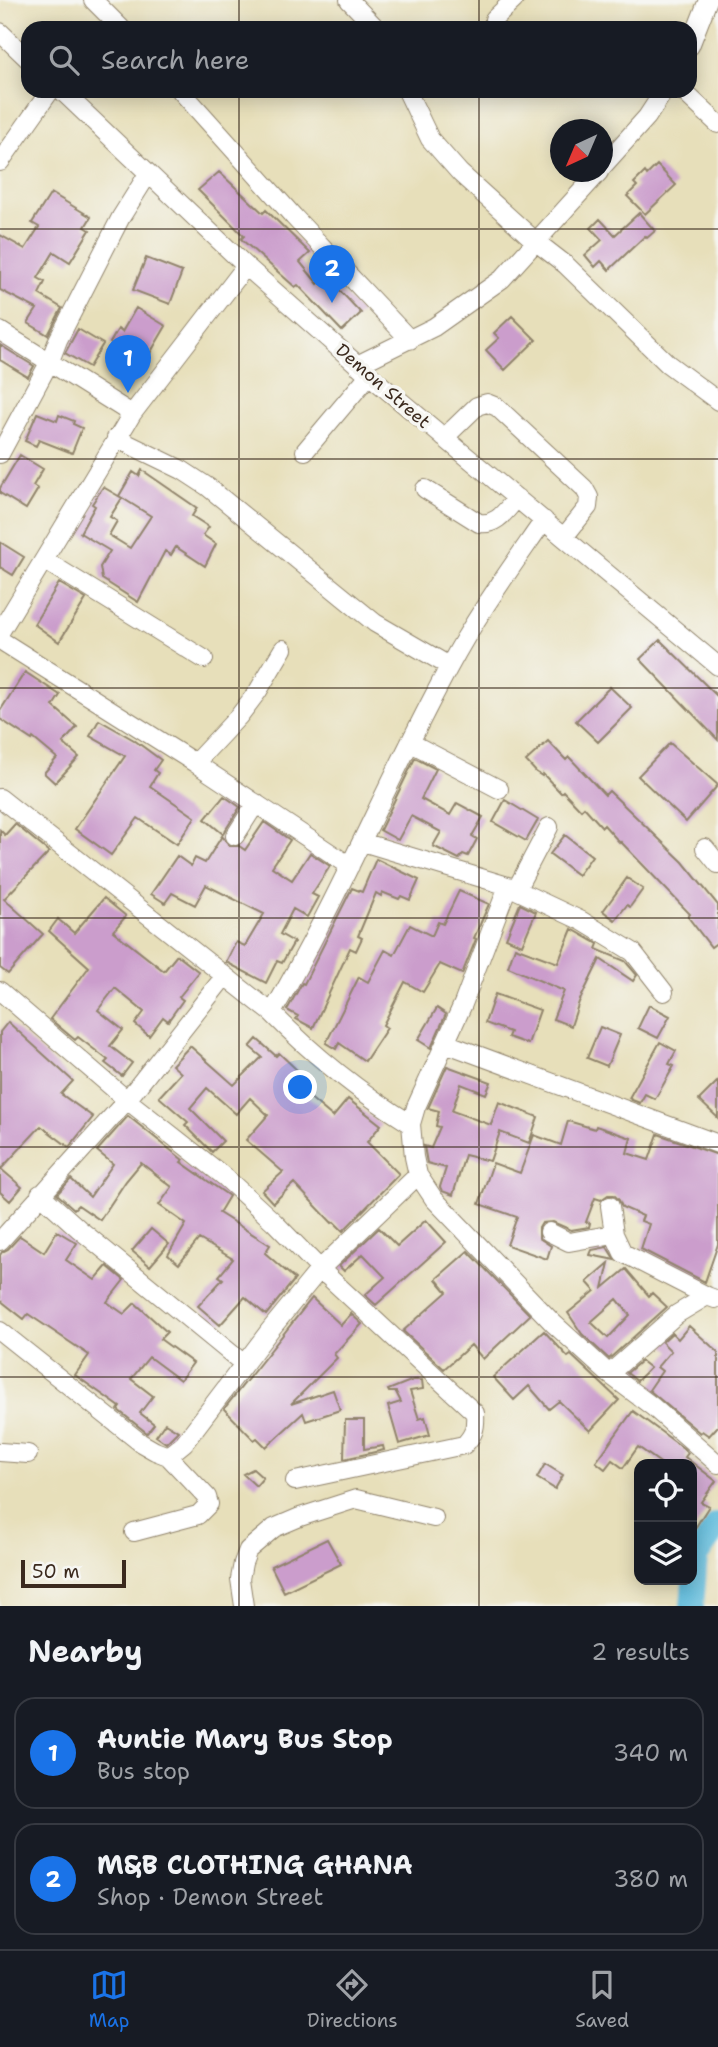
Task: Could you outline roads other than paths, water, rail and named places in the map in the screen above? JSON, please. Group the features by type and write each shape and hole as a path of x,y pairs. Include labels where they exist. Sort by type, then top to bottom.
{"street":[{"path":"93,0 114,21"},
{"path":"349,0 369,21"},
{"path":"494,19 514,0"},
{"path":"697,28 708,0"},
{"path":"0,32 21,52"},
{"path":"0,162 45,98"},
{"name":"Demon Street","path":"69,98 246,266 363,370 718,666"},
{"path":"187,98 410,340"},
{"path":"410,98 438,150 486,198 566,265 668,364 718,401"},
{"path":"613,156 647,117 659,98"},
{"path":"690,98 718,124"},
{"path":"0,454 121,218 148,174"},
{"path":"305,451 363,370 457,313 502,279 590,182"},
{"path":"0,632 132,414 246,266"},
{"path":"0,331 132,414"},
{"path":"444,438 477,406 487,402 497,407 584,488 590,497 587,507 564,537"},
{"path":"116,438 182,470 208,487 375,623 449,666"},
{"path":"425,489 479,523 488,524 495,522 517,498"},
{"path":"272,1013 304,958 449,666 544,520"},
{"path":"44,560 204,659"},
{"path":"0,640 195,763 350,866"},
{"path":"195,763 239,716 284,649"},
{"path":"411,743 499,789"},
{"path":"0,798 272,1013 343,1078 411,1124"},
{"path":"235,836 256,803"},
{"path":"549,827 512,888 445,1043 424,1084 411,1124 418,1175 434,1199 544,1314 609,1374 653,1407 718,1464"},
{"path":"362,842 512,888 582,921 633,952 664,992"},
{"path":"705,848 718,864"},
{"path":"4,1228 40,1194 127,1100 224,977"},
{"path":"0,991 127,1100 226,1178 475,1413 473,1437 464,1445 295,1481"},
{"path":"445,1043 718,1144"},
{"path":"168,1456 184,1443 320,1269 418,1175"},
{"path":"40,1194 244,1364"},
{"path":"610,1206 614,1234 623,1253 713,1298"},
{"path":"549,1232 569,1242 614,1234"},
{"path":"609,1374 677,1314 713,1298"},
{"path":"0,1331 141,1443 168,1456 207,1497 209,1504 198,1514 134,1532"},
{"path":"0,1452 28,1454"},
{"path":"244,1606 240,1579 243,1563 248,1550 274,1528 356,1499 434,1518"}],"waterway":[{"path":"692,1606 696,1557 718,1524"}],"place":[{"name":"M&B CLOTHING GHANA","path":"332,303"},
{"name":"Auntie Mary Bus Stop","path":"128,393"}]}
